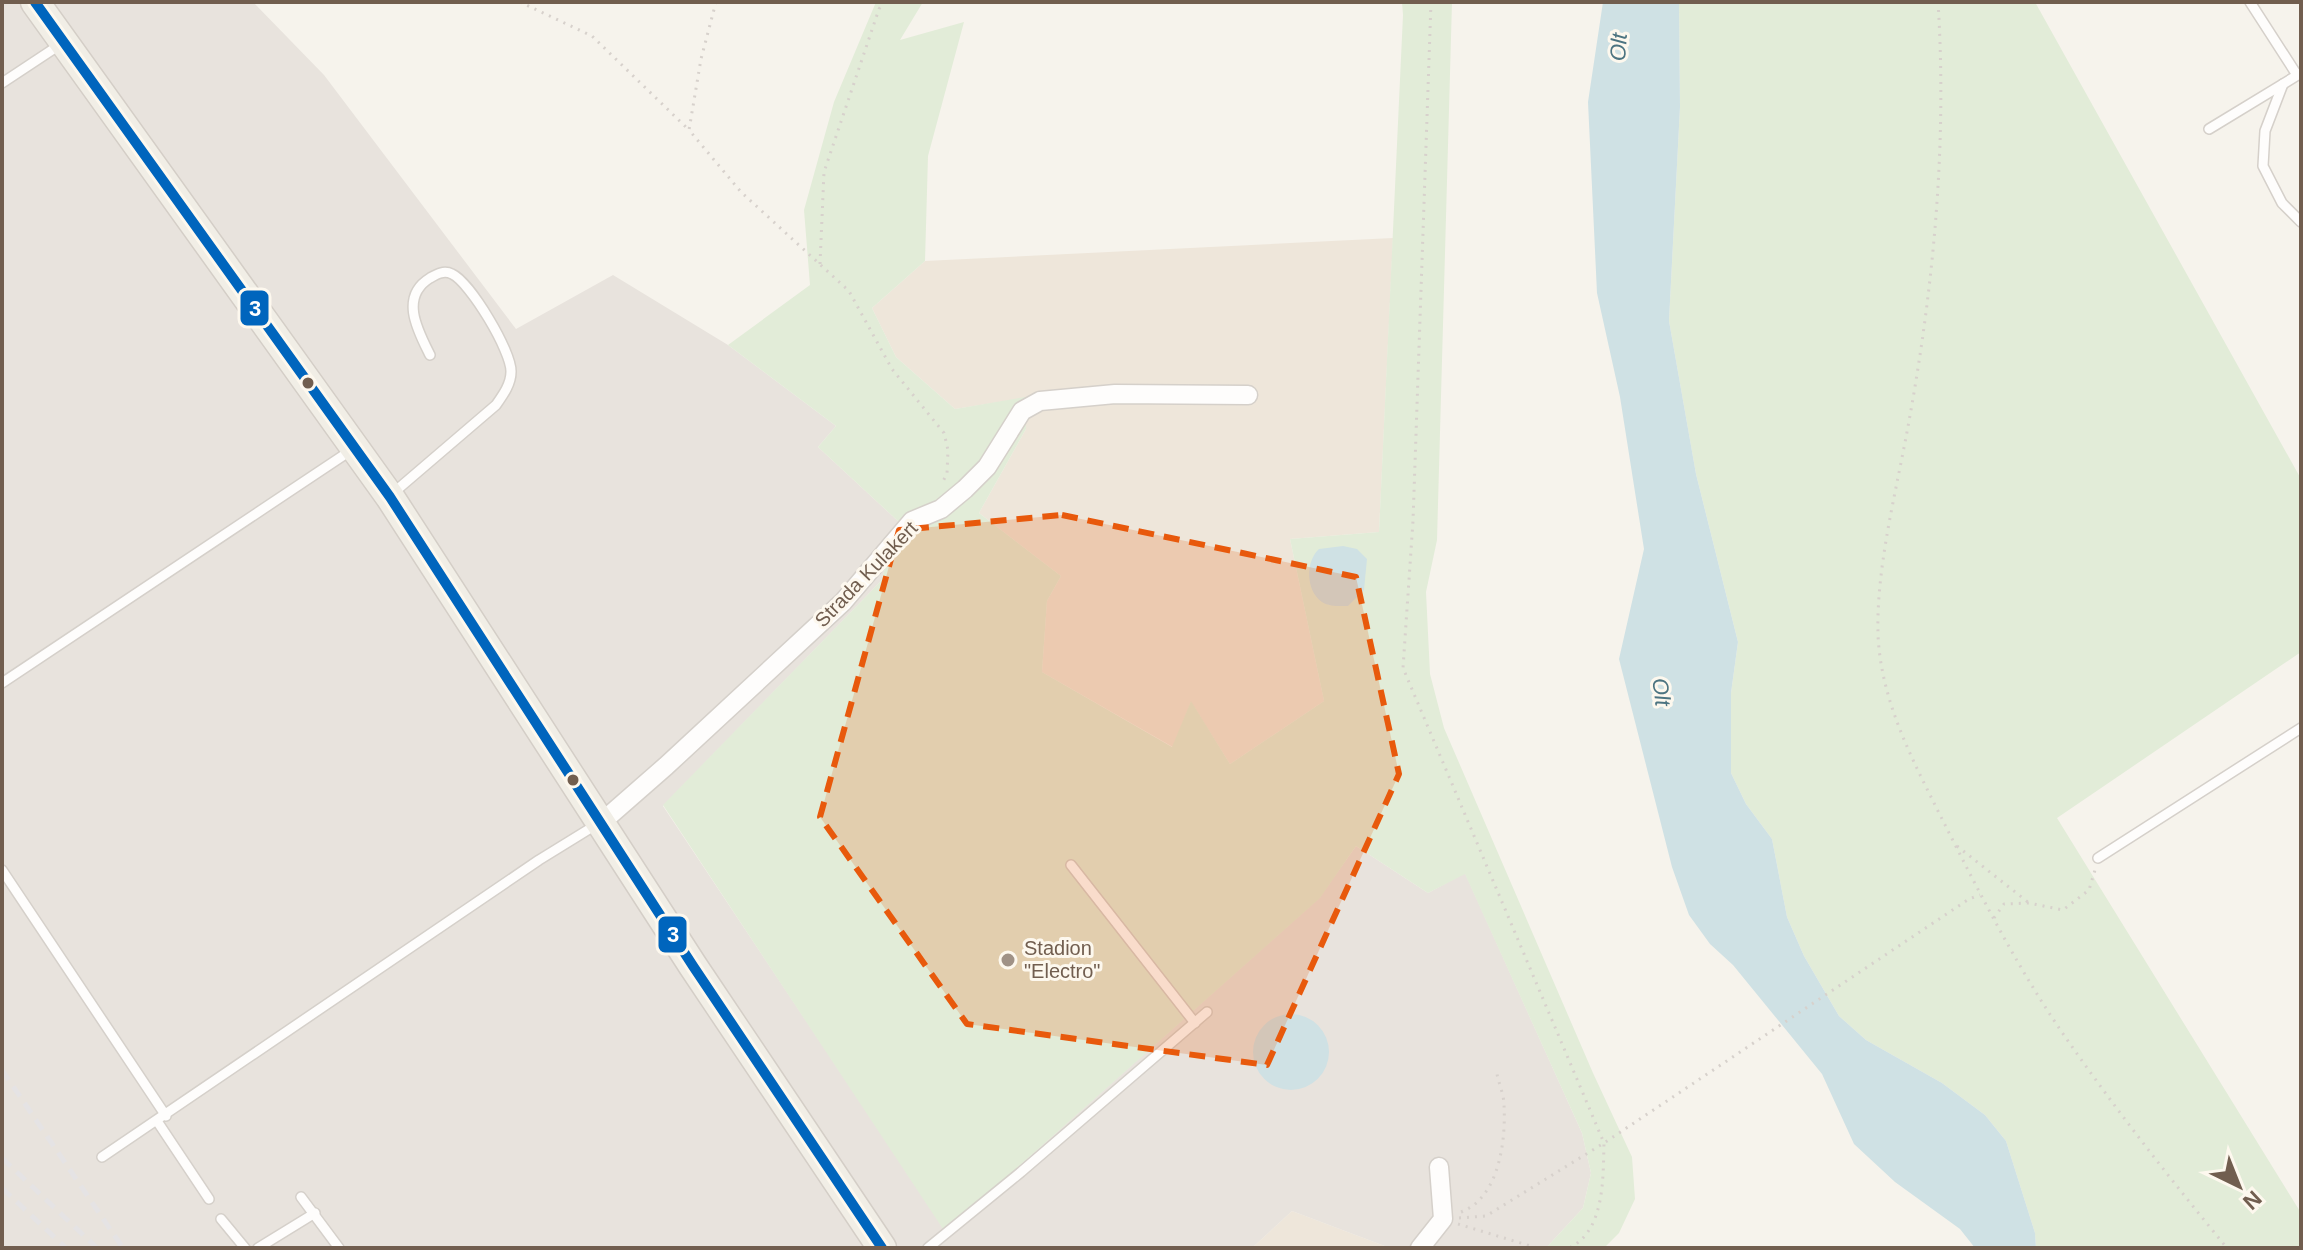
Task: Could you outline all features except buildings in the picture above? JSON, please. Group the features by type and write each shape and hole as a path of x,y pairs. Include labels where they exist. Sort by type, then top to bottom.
{"main road":[{"path":"35,2 390,497 693,966 882,1248"}],"street":[{"name":"Strada Kulakert","path":"602,822 843,602 912,521 941,509 965,489 987,467 1022,411 1040,401 1115,394 1248,395"},
{"path":"1420,1248 1443,1219 1439,1167"}],"lane":[{"path":"2209,129 2299,74 2250,2"},
{"path":"2,83 64,42"},
{"path":"2283,84 2265,131 2263,166 2282,203 2301,222"},
{"path":"390,497 496,405 511,375 510,361 502,341 466,286 448,272 438,273 425,281 417,292 412,311 430,355"},
{"path":"2,683 356,447"},
{"path":"2098,858 2301,728"},
{"path":"102,1157 539,860 602,822"},
{"path":"1071,865 1195,1023"},
{"path":"2,870 162,1118 209,1199"},
{"path":"928,1248 1207,1012"},
{"path":"301,1197 339,1248"},
{"path":"258,1248 315,1213"},
{"path":"221,1219 245,1248"}],"path":[{"path":"520,2 592,36 689,130 741,192 849,291 892,369 944,433 948,450 947,474 936,492"},
{"path":"689,130 701,59 716,2"},
{"path":"820,264 824,172 884,2"},
{"path":"1431,2 1413,521 1403,668 1604,1143 1603,1198 1582,1242 1569,1248"},
{"path":"1938,2 1941,133 1936,214 1920,356 1887,542 1878,633 1882,673 1912,760 1954,844 2064,1036 2227,1248"},
{"path":"1954,844 2029,903"},
{"path":"1994,918 2004,904 2029,903 2063,910 2089,890 2098,858"},
{"path":"1443,1219 1486,1216 1604,1143 1969,899 1981,895"},
{"path":"1443,1219 1474,1207 1493,1180 1504,1130 1504,1103 1497,1074"},
{"path":"1443,1219 1537,1248"}],"highlighted area":[{"path":"1062,515 1356,577 1399,774 1267,1065 967,1024 820,817 899,530"}],"shaded area":[{"path":"2,2 253,2 324,75 516,329 613,275 728,345 836,426 818,447 899,522 881,581 663,806 946,1231 1319,898 1356,846 1428,893 1465,873 1582,1133 1591,1173 1583,1208 1546,1248 1390,1248 1292,1211 1252,1248 2,1248"},
{"path":"1393,238 1379,532 1290,539 1324,701 1230,764 1191,702 1173,747 1042,672 1047,601 1061,576 979,513 1026,429 1025,398 955,409 896,357 872,308 925,261"},
{"path":"1292,1211 1390,1248 1252,1248"}],"green space":[{"path":"876,2 923,2 900,40 964,22 928,156 925,261 872,308 896,357 955,409 1025,397 1026,429 979,513 1061,576 1047,601 1042,672 1172,747 1191,701 1230,764 1324,701 1290,539 1379,532 1402,2 1452,2 1437,540 1426,592 1430,674 1444,728 1632,1157 1635,1199 1619,1233 1604,1248 1546,1248 1583,1208 1591,1173 1582,1133 1465,874 1428,893 1356,846 1320,898 945,1232 663,805 881,581 899,522 818,447 836,426 728,345 810,285 804,210 834,102"},
{"path":"1679,2 2035,2 2301,479 2301,652 2057,818 2301,1213 2301,1248 2036,1248 2035,1233 2006,1141 1985,1115 1942,1083 1866,1040 1839,1016 1804,956 1787,917 1772,839 1746,804 1731,773 1731,693 1738,642 1696,474 1669,321 1680,107"}],"water":[{"name":"Olt","path":"1603,2 1679,2 1680,107 1669,321 1696,474 1738,642 1731,693 1731,773 1746,804 1772,839 1787,917 1804,956 1839,1016 1866,1040 1942,1083 1985,1115 2006,1141 2035,1233 2036,1248 1975,1248 1960,1229 1895,1182 1854,1144 1822,1074 1733,965 1710,944 1689,915 1672,867 1619,659 1644,549 1620,397 1597,293 1588,102"},
{"path":"1343,546 1357,549 1367,559 1364,590 1348,606 1328,605 1317,597 1310,584 1311,561 1319,549"},
{"path":"1299,1014 1312,1020 1323,1031 1329,1052 1327,1067 1312,1084 1299,1090 1283,1090 1270,1084 1255,1067 1253,1044 1259,1031 1276,1016"}],"railway":[{"path":"2,1070 123,1248"},
{"path":"2,1158 97,1248"},
{"path":"2,1188 66,1248"}],"transit line":[{"name":"3","path":"35,2 390,497 693,966 882,1248"}],"place":[{"name":"Stadion \"Electro\"","path":"1008,960"}]}
